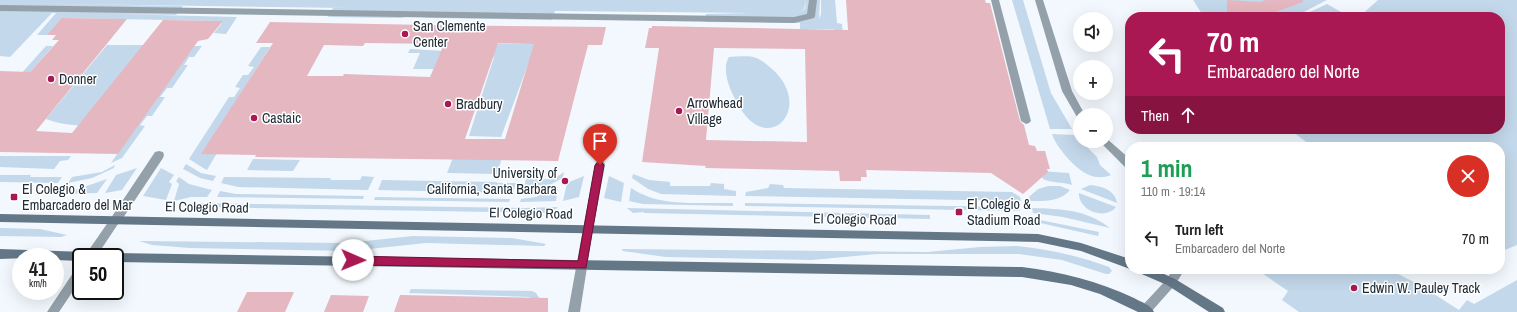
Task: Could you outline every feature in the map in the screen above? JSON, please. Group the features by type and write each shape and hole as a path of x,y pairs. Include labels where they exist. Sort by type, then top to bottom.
{"main road":[{"name":"El Colegio Road","path":"0,218 991,236 1038,238 1081,247 1125,262"},
{"path":"0,254 72,256"},
{"path":"124,257 1022,272 1058,276 1092,286 1147,311"},
{"path":"1153,274 1171,282 1219,312"}],"street":[{"path":"0,8 794,20 811,16 813,0"},
{"path":"996,0 1026,121"},
{"path":"1039,0 1067,91 1076,108"},
{"path":"1112,148 1125,160"},
{"path":"96,248 159,155"},
{"path":"574,312 600,165"},
{"path":"1147,311 1177,274"},
{"path":"53,312 72,284"}],"shaded area":[{"path":"0,0 806,0 820,0 819,19 821,14 821,0 835,0 837,23 842,24 844,48 835,34 834,29 800,29 800,23 705,22 706,14 752,13 555,11 552,20 432,18 410,16 401,18 328,17 333,8 346,8 0,3"},
{"path":"1012,0 1023,0 1051,93 1072,129 1050,129"},
{"path":"1193,0 1327,0 1304,12 1201,12"},
{"path":"1378,0 1517,0 1517,245 1505,250 1505,142 1306,142 1296,134 1505,134 1505,12 1365,12"},
{"path":"0,3 183,6 176,15 114,14 237,17 226,34 214,33 222,23 219,21 64,18 49,35 37,35 56,13 52,13 10,57 0,56"},
{"path":"1327,4 1341,12 1310,12"},
{"path":"479,43 556,44 530,59 501,137 469,136 494,57 473,56"},
{"path":"107,45 150,45 102,128 66,124 46,119"},
{"path":"46,46 53,46 0,106 0,97"},
{"path":"191,46 202,46 194,57 189,57 184,65 188,65 172,88 167,88 160,97 165,97 152,116 147,116 140,125 145,126 122,158 111,163"},
{"path":"261,47 270,47 203,153 217,153 207,170 189,159 229,97 234,97 240,88 235,87 243,75 248,75 254,67 248,66"},
{"path":"410,49 445,51 439,56 434,69 413,69 420,53 408,53"},
{"path":"743,56 758,59 771,68 784,84 789,99 788,113 781,123 771,128 759,126 745,116 729,86 726,66 729,57"},
{"path":"1052,134 1073,135 1073,148 1088,148 1097,157 1100,165 1111,175 1097,177 1084,172 1067,158"},
{"path":"456,150 504,151 497,174 447,173"},
{"path":"0,156 71,156 68,160 60,161 54,169 0,167"},
{"path":"253,159 300,160 293,171 247,170"},
{"path":"186,164 201,173 216,176 213,181 200,178 183,169"},
{"path":"115,165 114,168 92,178 68,183 72,177 102,172"},
{"path":"137,168 122,190 105,193 116,175"},
{"path":"161,168 174,175 169,182 172,184 166,200 143,196"},
{"path":"1040,171 1069,173 1072,185 1043,179"},
{"path":"564,172 563,178 553,183 539,189 523,192 526,179 551,179"},
{"path":"633,174 649,180 670,182 670,186 710,186 711,183 724,184 724,189 736,191 736,196 661,194 648,189 632,178"},
{"path":"0,175 62,177 58,183 0,182"},
{"path":"362,176 374,177 368,190 238,187 221,183 224,177 331,178 330,180 360,180"},
{"path":"584,176 579,197 563,201 567,183"},
{"path":"609,176 624,183 621,202 604,198"},
{"path":"179,177 189,184 212,190 207,197 191,197 174,201 179,184 176,181"},
{"path":"107,179 97,193 60,194 61,192 72,191"},
{"path":"382,180 516,183 513,193 378,190"},
{"path":"770,184 783,185 784,188 1012,192 1020,197 1021,201 745,196 746,192 768,188"},
{"path":"1090,185 1099,186 1111,192 1117,203 1081,189"},
{"path":"1048,186 1060,186 1070,190 1062,197 1057,199 1047,201 1030,201 1029,197 1038,189"},
{"path":"558,187 556,201 520,202 521,199 536,197"},
{"path":"631,188 655,199 680,203 733,203 733,206 643,204 629,201"},
{"path":"220,191 236,194 364,196 363,199 217,197"},
{"path":"1079,193 1116,207 1105,213 1093,212 1087,209 1083,204"},
{"path":"375,197 510,199 509,202 374,200"},
{"path":"193,203 526,208 558,207 551,213 200,207 201,204 181,206"},
{"path":"745,203 1019,207 1020,211 745,206"},
{"path":"627,208 930,215 930,219 644,212 633,213"},
{"path":"1032,208 1072,211 1092,217 1110,228 1063,217 1033,213"},
{"path":"1035,219 1099,232 1098,236 1036,222"},
{"path":"0,228 40,229 67,235 61,237 0,236"},
{"path":"413,236 512,238 546,244 544,246 426,243 350,251 190,248 152,245 139,241 346,243"},
{"path":"1017,246 1075,256 1109,267 1112,271 1109,274 1106,274 1062,260 1019,254 877,254 812,260 666,257 623,251 622,249 928,252 980,247"},
{"name":"Edwin W. Pauley Track","path":"1263,274 1398,274 1420,285 1459,310 1467,300 1474,304 1517,280 1517,312 1299,312 1282,300 1288,291"},
{"path":"411,289 532,291 536,293 543,304 527,312 530,297 409,293"}],"building":[{"path":"846,0 985,0 986,3 990,3 1020,121 1024,125 1029,145 1035,146 1037,151 1045,151 1050,169 1047,169 1048,172 1023,194 991,173 866,170 867,177 861,177 861,181 840,181 839,171 705,168 706,166 642,162 659,48 645,48 649,28 652,28 652,26 848,30","holes":["714,48 805,49 807,142 706,140"]},
{"path":"1227,0 1261,2 1266,0 1303,0 1303,2 1276,12 1227,12"},
{"name":"Donner","path":"62,18 127,19 36,131 72,133 163,20 223,21 208,39 198,41 118,154 0,152 0,71 30,72 59,40 52,40 56,35 47,35"},
{"path":"270,22 606,27 602,45 588,45 558,161 255,157 256,155 201,154 273,43 256,43","holes":["365,43 444,44 430,77 344,74 343,76 307,76 324,45 363,46","498,43 534,44 505,139 465,139"]},
{"path":"247,292 294,292 285,312 237,312"},
{"path":"331,295 369,296 363,312 324,312"},
{"path":"400,295 548,298 548,312 394,312"}],"place":[{"name":"San Clemente Center","path":"405,34"},
{"name":"Donner","path":"51,79"},
{"name":"Bradbury","path":"448,104"},
{"name":"Arrowhead Village","path":"679,111"},
{"name":"Castaic","path":"254,118"},
{"name":"University of California, Santa Barbara","path":"565,181"},
{"name":"El Colegio & Embarcadero del Mar","path":"14,197"},
{"name":"El Colegio & Stadium Road","path":"959,212"},
{"name":"Edwin W. Pauley Track","path":"1354,288"}],"route":[{"path":"353,260 583,265 600,165"}]}
